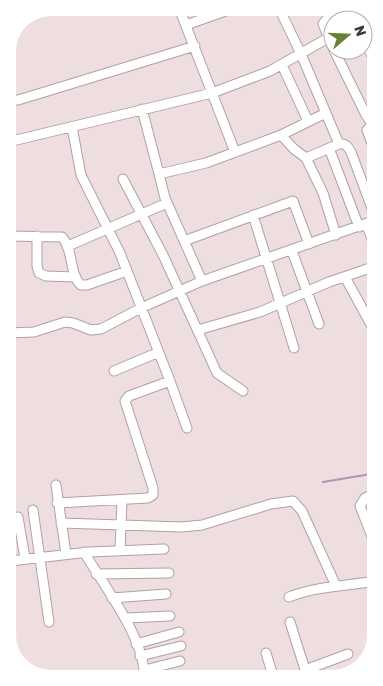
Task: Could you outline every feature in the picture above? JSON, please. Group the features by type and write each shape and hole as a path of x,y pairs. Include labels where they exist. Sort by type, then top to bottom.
{"street":[{"path":"186,25 210,16"},
{"path":"283,16 340,144"},
{"path":"183,17 235,152"},
{"path":"16,140 212,93 251,80 282,65 323,41"},
{"path":"16,100 195,46"},
{"path":"338,60 367,116"},
{"path":"282,65 308,121"},
{"path":"142,109 167,203 202,281"},
{"path":"159,174 206,163 281,134 326,113"},
{"path":"72,127 81,175 126,270 187,428"},
{"path":"281,134 294,149 306,158 323,194 336,235"},
{"path":"306,158 340,144 345,144 351,152 367,195"},
{"path":"16,333 34,332 66,322 91,330 101,329 141,308 202,281 366,224 329,148"},
{"path":"123,178 180,291 217,373 242,391"},
{"path":"184,241 293,201 308,244"},
{"path":"68,246 167,203"},
{"path":"254,215 294,348"},
{"path":"16,236 59,236 68,246 78,282 84,285 126,270"},
{"path":"37,236 37,266 39,273 46,276 76,277"},
{"path":"292,251 319,324"},
{"path":"198,330 260,312 308,291 367,270"},
{"path":"345,277 367,317"},
{"path":"114,371 159,352"},
{"path":"57,503 148,498 153,495 154,492 125,401 129,396 170,381"},
{"path":"56,485 57,503 66,554"},
{"path":"367,497 360,506 367,518"},
{"path":"120,550 122,500"},
{"path":"61,523 182,527 202,525 271,504 293,501 302,511 336,586"},
{"path":"33,510 49,622"},
{"path":"18,516 25,558"},
{"path":"16,560 84,552 164,549"},
{"path":"84,552 96,574 126,618 143,670"},
{"path":"96,574 169,573"},
{"path":"289,597 305,591 367,582"},
{"path":"112,598 166,594"},
{"path":"126,618 170,616"},
{"path":"290,622 305,670"},
{"path":"136,644 179,632"},
{"path":"140,656 181,646"},
{"path":"266,652 270,670"},
{"path":"313,670 348,654"},
{"path":"155,670 180,661"}],"waterway":[{"path":"323,482 367,474"}]}
